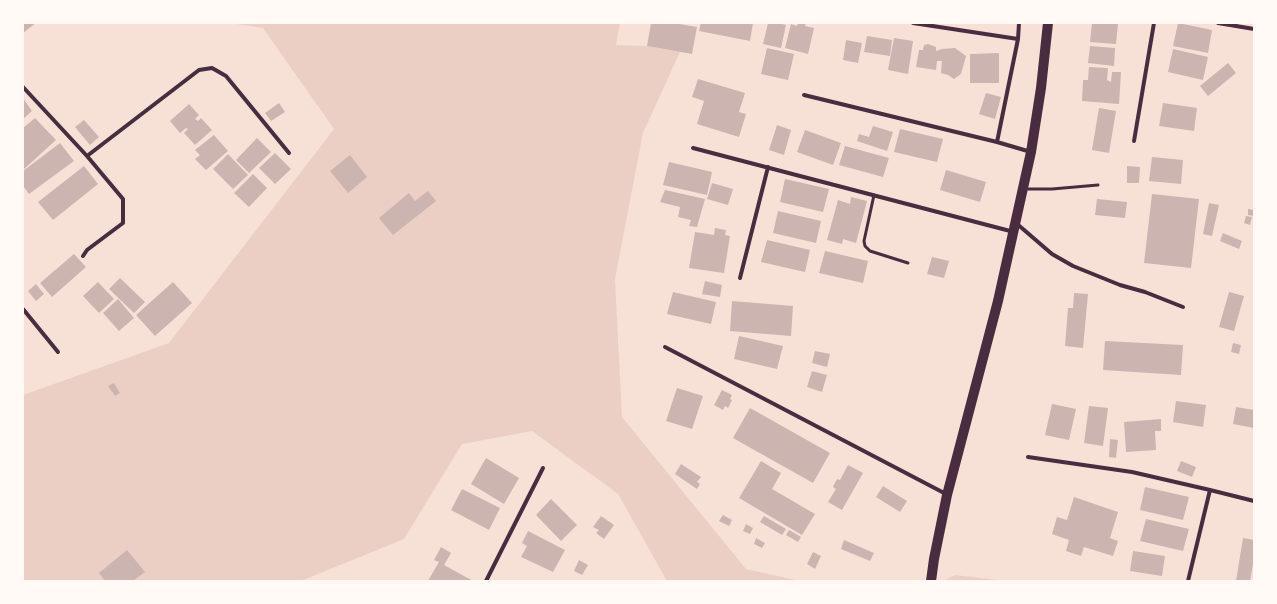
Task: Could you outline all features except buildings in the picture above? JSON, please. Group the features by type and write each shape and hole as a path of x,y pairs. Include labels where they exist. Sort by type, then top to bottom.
{"main road":[{"path":"931,581 947,495 998,301 1032,152 1048,23"}],"street":[{"path":"913,23 1018,39"},
{"path":"997,142 1018,39 1019,23"},
{"path":"1134,141 1154,23"},
{"path":"1218,23 1254,29"},
{"path":"87,156 199,70 212,68 226,76 289,153"},
{"path":"23,87 87,156 122,199 123,223 87,250 83,256"},
{"path":"804,95 997,142 1032,152"},
{"path":"693,148 874,195 1015,228 1052,254 1073,266 1120,285 1145,292 1183,307"},
{"path":"740,278 768,167"},
{"path":"23,309 58,352"},
{"path":"665,347 947,495"},
{"path":"1028,457 1132,472 1254,501"},
{"path":"486,581 543,468"},
{"path":"1188,581 1210,490"}],"lane":[{"path":"1023,189 1052,189 1098,185"},
{"path":"874,195 864,241 865,246 870,251 908,263"}],"shaded area":[{"path":"230,23 620,23 616,45 647,46 680,52 643,133 615,279 622,417 746,569 800,581 667,581 618,494 532,431 462,444 404,539 301,581 23,581 23,395 169,343 334,129 263,28"},
{"path":"955,575 1006,581 943,581"}]}
